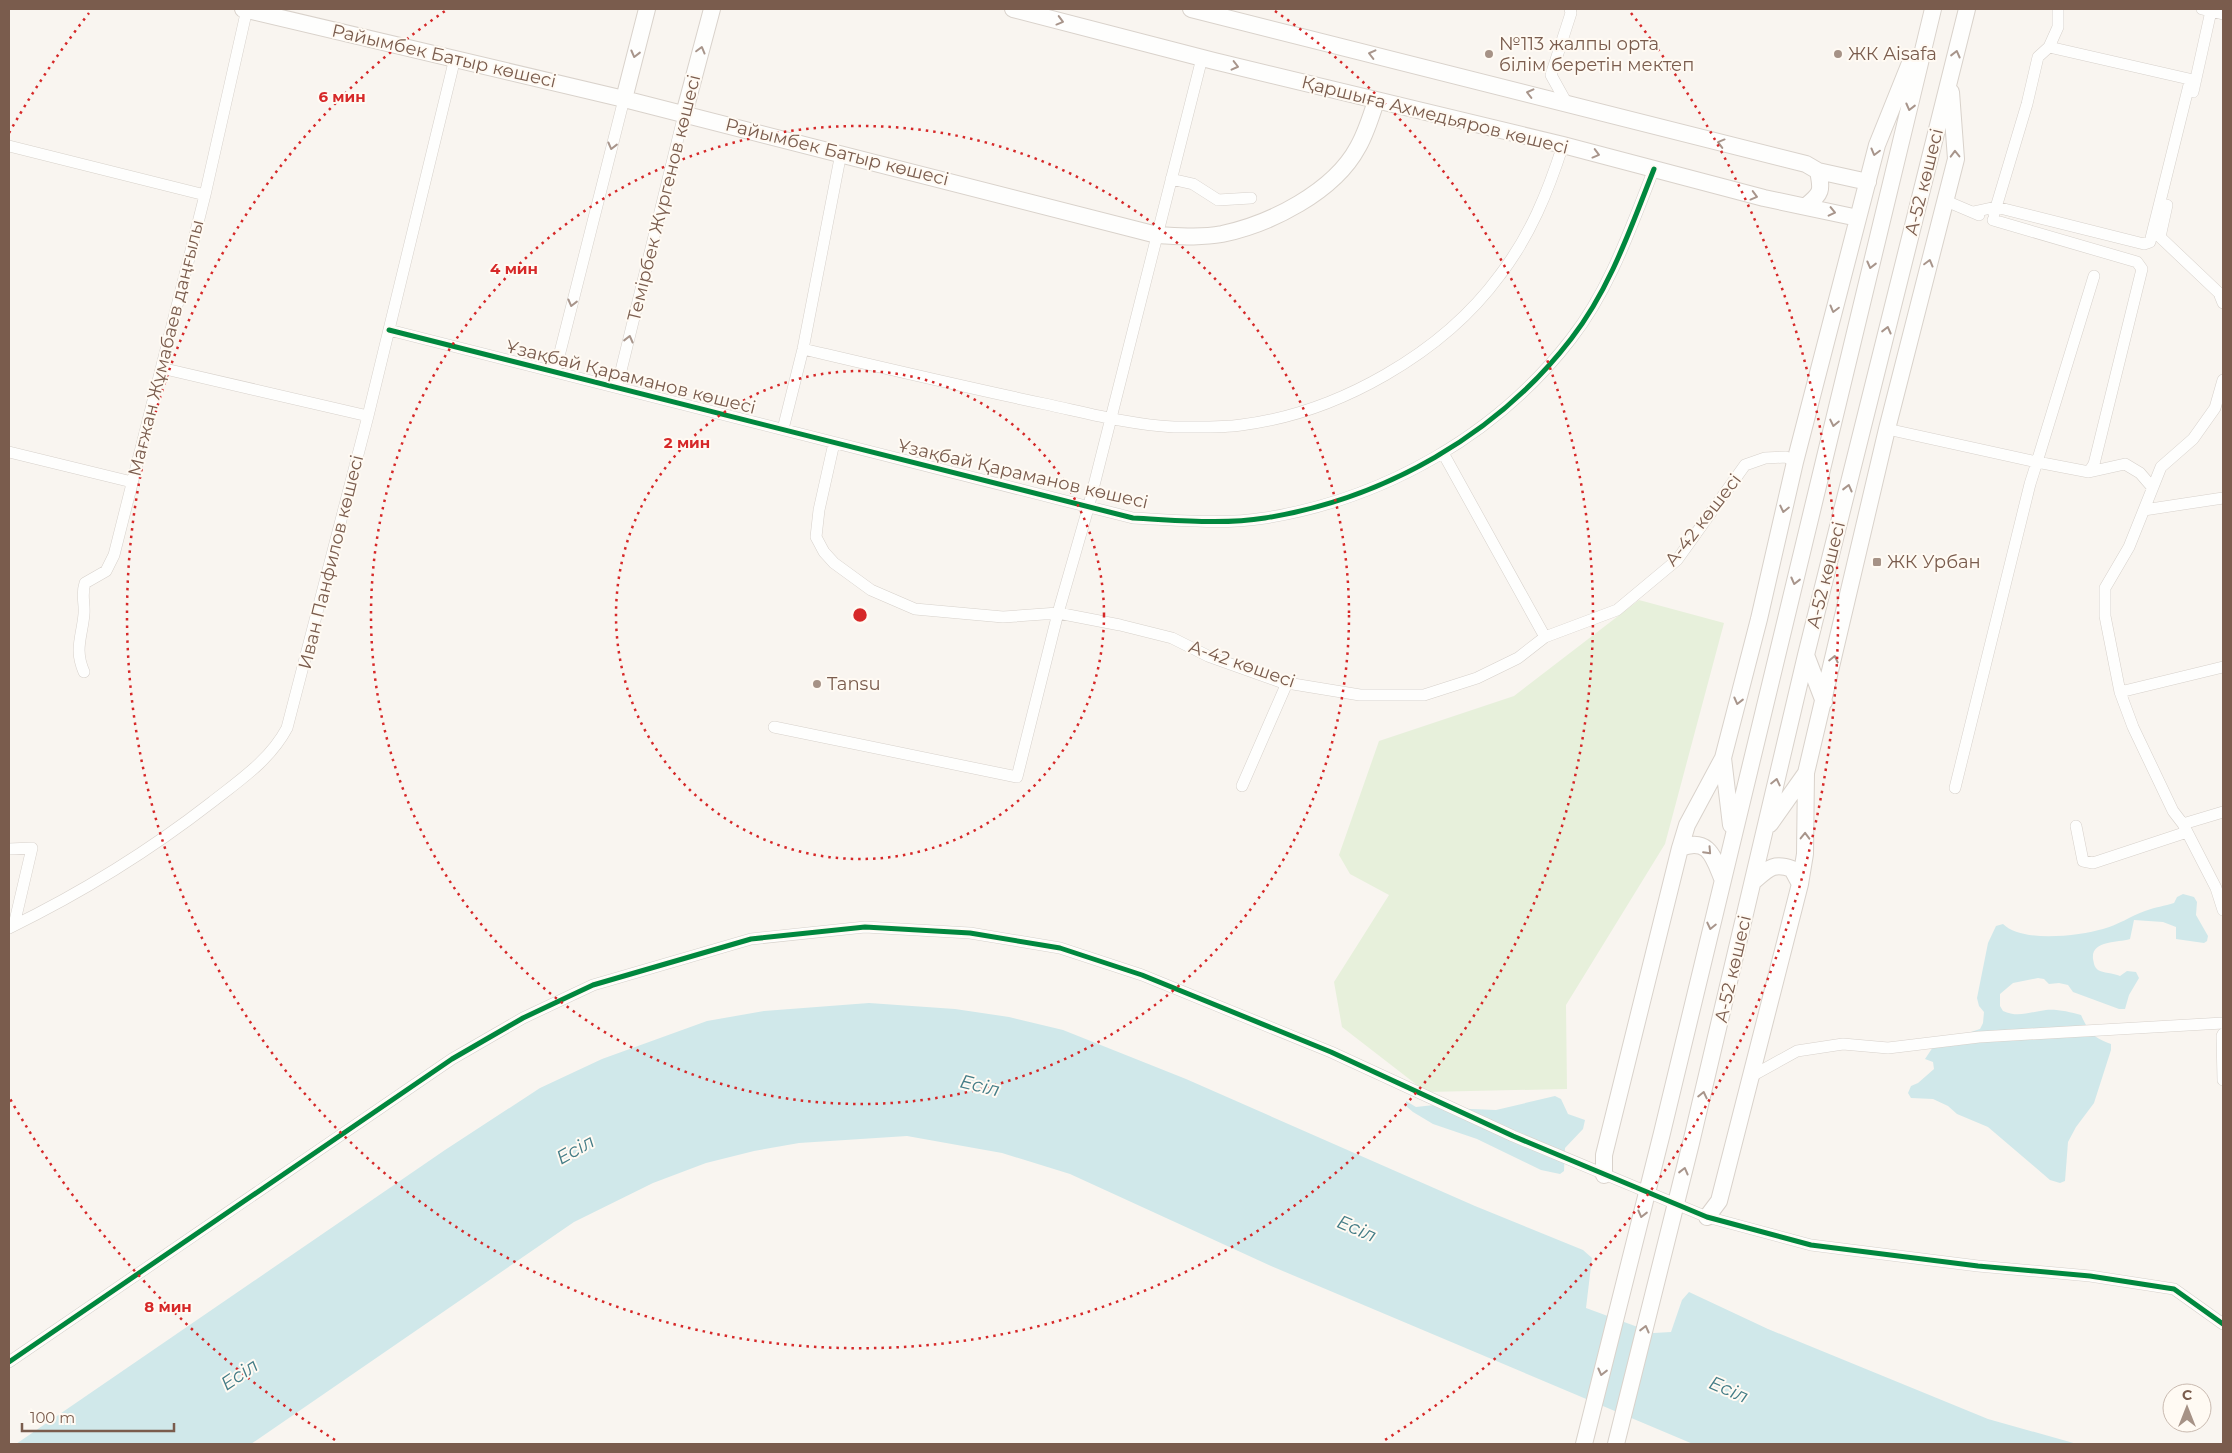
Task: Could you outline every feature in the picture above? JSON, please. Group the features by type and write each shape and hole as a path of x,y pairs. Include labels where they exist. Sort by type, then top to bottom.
{"street":[{"name":"Райымбек Батыр көшесі","path":"246,9 624,99 1157,234 1193,237 1247,228 1263,222 1311,196 1339,172 1357,149 1376,101"},
{"name":"Мағжан Жұмабаев даңғылы","path":"84,672 78,659 78,643 84,614 82,593 85,584 106,571 114,555 204,195 246,9"},
{"path":"555,372 647,9"},
{"name":"Темірбек Жүргенов көшесі","path":"617,387 684,114 712,9"},
{"name":"Қаршыға Ахмедьяров көшесі","path":"1013,9 1764,198 1858,218"},
{"path":"1191,9 1566,102 1806,164 1818,171 1868,182"},
{"path":"1566,102 1551,75 1571,13 1570,9"},
{"path":"1604,1175 1604,1155 1680,848 1687,825 1724,758 1795,462 1877,145 1932,9"},
{"name":"А-52 көшесі","path":"1584,1444 1662,1133 1932,9"},
{"name":"А-52 көшесі","path":"1616,1444 1691,1143 1806,655 1967,9"},
{"path":"1993,220 2038,57 2049,47 2058,27 2058,9"},
{"path":"2222,296 2160,237 2207,10 2223,14"},
{"path":"1973,212 1996,207 2144,244 2150,242 2190,85 2189,79 2049,47"},
{"name":"Иван Панфилов көшесі","path":"12,926 81,891 144,853 227,791 265,759 278,744 291,716 368,416 455,58"},
{"path":"774,727 1017,777 1058,613 1089,506 1202,58"},
{"path":"1707,1217 1719,1201 1800,884 1805,854 1806,773 1887,429 1956,159 1950,76"},
{"path":"9,146 204,195"},
{"path":"803,349 963,387 1111,418 1172,427 1241,425 1293,414 1348,394 1393,372 1468,312 1500,276 1523,240 1549,188 1563,146"},
{"path":"783,430 803,349 841,153"},
{"name":"Ұзақбай Қараманов көшесі","path":"389,330 1133,518 1194,522 1264,518 1336,502 1409,472 1471,435 1520,396 1571,339 1602,290 1621,252 1654,169"},
{"path":"1806,206 1819,196 1822,187 1818,171"},
{"path":"1171,179 1193,184 1218,200 1251,198"},
{"path":"1946,201 1993,220 2137,262 2142,269 2094,464 2089,472"},
{"path":"1955,788 2030,484 2094,276"},
{"path":"161,368 368,416"},
{"path":"2223,380 2215,408 2193,439 2161,467 2129,547 2105,588 2104,616 2120,692 2133,727 2174,811 2185,828 2216,888 2223,910"},
{"path":"1887,429 2089,472 2125,464 2140,473 2152,487"},
{"name":"А-42 көшесі","path":"834,443 819,510 816,536 824,552 834,563 871,590 916,609 1003,617 1058,613 1120,625 1172,638 1208,656 1288,683 1360,695 1424,695 1477,678 1518,658 1545,637 1617,610 1677,560 1745,465 1765,458 1786,457 1795,462"},
{"path":"9,452 132,482"},
{"path":"1443,453 1545,637"},
{"path":"2144,510 2223,498"},
{"path":"1744,677 1778,651"},
{"path":"1806,655 1824,702"},
{"path":"2120,692 2223,667"},
{"path":"1242,786 1288,683"},
{"path":"1724,758 1732,836"},
{"path":"1764,832 1806,773"},
{"path":"2076,826 2083,860 2093,863 2223,812"},
{"path":"1680,848 1690,844 1702,845 1712,854 1722,878"},
{"path":"9,849 32,848 12,926"},
{"path":"1754,881 1769,868 1780,865 1792,869 1800,884"},
{"path":"9,1362 452,1059 523,1018 592,986 751,939 865,927 970,933 1060,948 1142,975 1331,1052 1604,1175 1707,1217 1811,1245 1978,1266 2090,1276 2174,1289 2223,1324"},
{"path":"1750,1077 1797,1051 1843,1044 1888,1048 1979,1037 2223,1023"},
{"path":"2223,1034 2223,1080"}],"green space":[{"path":"1639,600 1724,623 1665,844 1566,1005 1567,1089 1426,1092 1342,1027 1334,982 1389,895 1350,874 1339,855 1379,741 1514,696"}],"water":[{"path":"2183,894 2194,897 2197,902 2196,915 2208,936 2207,941 2204,943 2176,939 2176,927 2163,922 2134,920 2130,939 2100,945 2093,953 2094,965 2100,971 2120,976 2127,971 2136,972 2139,978 2129,995 2125,1009 2119,1009 2073,992 2068,985 2059,983 2049,984 2044,979 2038,978 2013,983 2000,994 2000,1006 2003,1011 2024,1014 2055,1010 2081,1015 2092,1033 2099,1039 2111,1044 2111,1050 2094,1103 2076,1127 2068,1142 2065,1181 2060,1183 2050,1180 1988,1127 1957,1114 1948,1106 1933,1099 1911,1098 1908,1093 1911,1086 1918,1083 1934,1069 1933,1062 1925,1059 1935,1044 1980,1029 1983,1023 1984,1012 1979,1006 1977,998 1988,943 1996,926 2003,924 2023,934 2036,936 2065,936 2092,932 2109,927 2152,908 2174,903 2177,897"},
{"name":"Есіл","path":"869,1003 955,1009 1009,1017 1063,1030 1186,1079 1475,1206 1583,1250 1592,1258 1586,1308 1654,1333 1671,1332 1682,1300 1689,1292 1768,1329 1988,1419 2077,1444 1693,1444 1271,1266 1070,1174 1002,1153 907,1136 799,1143 754,1151 706,1163 653,1183 574,1222 251,1444 16,1444 445,1150 540,1088 602,1059 707,1021 764,1011"},
{"path":"1555,1096 1561,1099 1568,1114 1585,1120 1583,1129 1565,1148 1564,1171 1560,1174 1541,1170 1477,1139 1433,1124 1406,1106 1406,1101 1416,1107 1434,1105 1446,1108 1496,1110"}],"cycle path":[{"path":"389,330 1133,518 1199,521 1265,518 1309,509 1353,496 1395,478 1435,457 1473,433 1509,405 1541,373 1585,320 1619,257 1654,169"},
{"path":"9,1362 452,1059 523,1018 593,985 751,939 865,927 970,933 1060,948 1142,975 1331,1052 1513,1136 1707,1217 1811,1245 1978,1266 2090,1276 2174,1289 2223,1324"}],"place":[{"name":"№113 жалпы орта білім беретін мектеп","path":"1489,54"},
{"name":"ЖК Aisafa","path":"1838,54"},
{"name":"ЖК Урбан","path":"1877,562"},
{"name":"Tansu","path":"817,684"}]}
